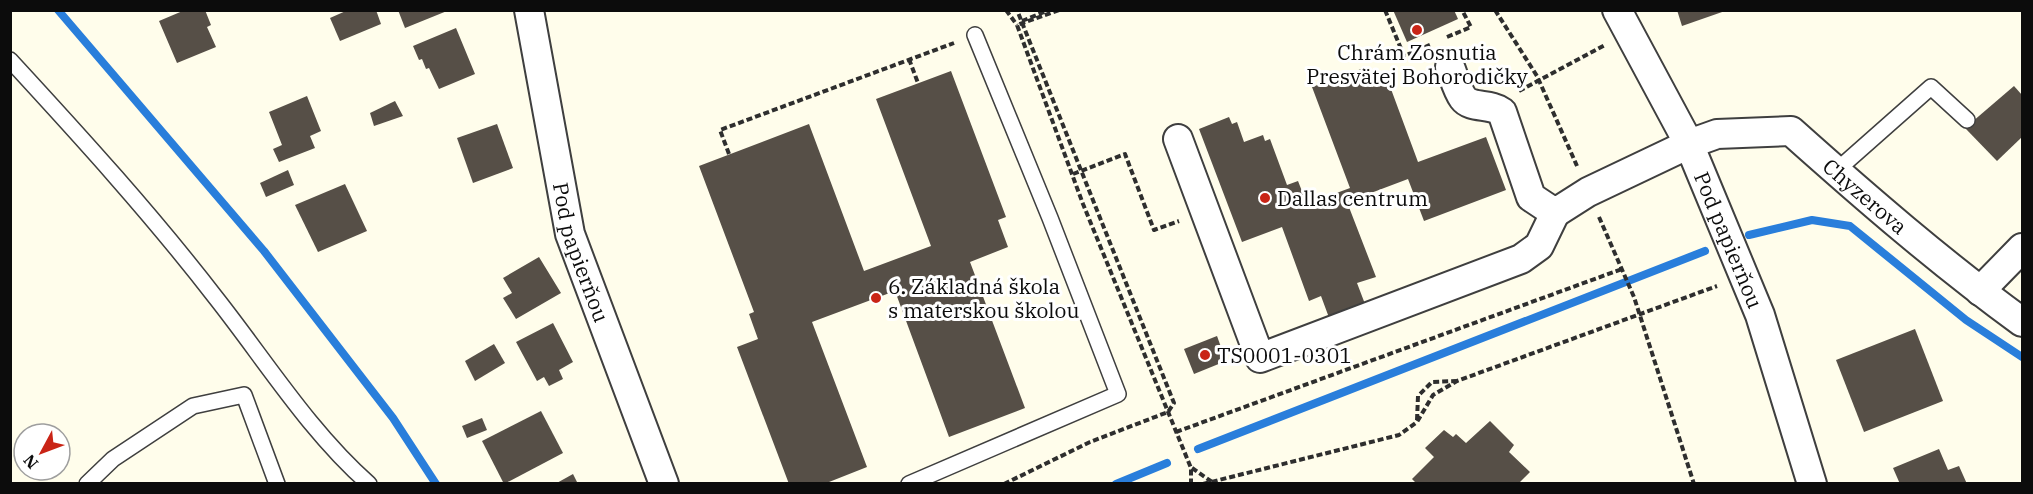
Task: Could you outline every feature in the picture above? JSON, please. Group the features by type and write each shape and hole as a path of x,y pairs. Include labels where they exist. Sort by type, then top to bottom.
{"street":[{"name":"Pod papierňou","path":"529,10 570,234 664,483"},
{"name":"Pod papierňou","path":"1623,22 1689,144 1760,315 1812,483"},
{"path":"1178,139 1260,358 1521,259 1539,246 1555,213 1531,197 1502,112 1494,106 1471,104 1464,99 1450,67"},
{"name":"Chyzerova","path":"1555,213 1588,192 1689,144 1717,134 1791,131 1980,291 2022,322"},
{"path":"1980,291 2022,248"}],"lane":[{"path":"909,483 1118,394 1050,218 975,35"},
{"path":"10,60 78,134 214,295 338,457 369,483"},
{"path":"1836,171 1931,87 1967,120"},
{"path":"87,483 113,459 193,406 244,395 277,483"}],"path":[{"path":"1006,10 1017,26 1072,174 1191,468 1191,483"},
{"path":"1004,483 1090,442 1168,412 1174,403 1017,10"},
{"path":"1017,26 1049,10"},
{"path":"1022,22 1059,10"},
{"path":"1385,10 1404,56 1436,42"},
{"path":"1445,38 1471,27 1462,10"},
{"path":"1495,10 1539,80 1634,297 1694,483"},
{"path":"1539,80 1623,22"},
{"path":"729,154 720,130 975,35"},
{"path":"909,59 918,83"},
{"path":"1072,174 1125,154 1155,230 1205,211"},
{"path":"1176,432 1622,269"},
{"path":"1203,483 1399,435 1417,422 1433,395 1456,381 1744,276"},
{"path":"1417,422 1418,396 1432,382 1456,381"},
{"path":"1191,468 1213,482"}],"building":[{"path":"185,10 205,10 211,25 207,27 216,47 177,63 159,21"},
{"path":"348,10 376,10 381,24 340,41 330,18"},
{"path":"398,10 447,10 447,11 405,28"},
{"name":"Chrám Zosnutia Presvätej Bohorodičky","path":"1393,10 1454,10 1458,19 1407,42"},
{"path":"1677,10 1725,10 1725,11 1682,26"},
{"path":"456,28 475,74 439,89 429,68 426,69 422,59 419,60 413,46"},
{"name":"Dallas centrum","path":"1364,68 1372,87 1388,81 1418,162 1486,137 1506,190 1424,221 1408,179 1347,202 1376,277 1357,283 1365,304 1331,323 1321,296 1309,301 1282,227 1242,242 1199,129 1229,117 1232,124 1237,122 1244,142 1263,135 1265,141 1270,139 1287,185 1298,181 1307,204 1350,188 1312,87"},
{"path":"951,71 1006,217 998,220 1008,247 970,262 1025,408 949,437 895,291 812,322 867,467 824,484 789,484 737,347 758,339 749,314 754,312 699,166 809,124 864,271 931,246 876,99"},
{"path":"2014,86 2022,95 2022,137 1997,161 1965,128"},
{"path":"307,96 321,131 310,136 315,148 279,162 273,149 282,145 269,112"},
{"path":"395,101 403,116 374,126 370,113"},
{"path":"497,124 513,168 473,183 457,138"},
{"path":"288,170 294,185 266,197 260,183"},
{"path":"345,184 367,231 318,252 295,205"},
{"path":"539,257 561,293 516,319 503,298 512,293 503,278"},
{"path":"553,323 573,362 559,370 563,379 549,386 544,377 537,381 516,342"},
{"path":"1915,329 1943,401 1864,432 1836,360"},
{"name":"TS0001-0301","path":"1217,336 1226,361 1194,374 1184,349"},
{"path":"494,344 505,363 475,381 465,361"},
{"path":"541,411 563,453 504,484 482,441"},
{"path":"482,418 487,430 467,438 462,426"},
{"path":"1490,421 1514,445 1509,452 1530,472 1518,484 1417,484 1412,479 1434,457 1425,448 1444,430 1453,437 1456,434 1466,443"},
{"path":"1939,449 1948,470 1959,466 1967,484 1900,484 1893,468"},
{"path":"573,474 578,484 555,484"}],"waterway":[{"path":"58,10 264,251 393,418 436,484"},
{"path":"1749,235 1812,220 1850,226 1966,320 2022,357"},
{"path":"1198,449 1705,251"},
{"path":"1116,484 1167,463"}],"place":[{"name":"Chrám Zosnutia Presvätej Bohorodičky","path":"1417,30"},
{"name":"Dallas centrum","path":"1265,198"},
{"name":"6. Základná škola s materskou školou","path":"876,298"},
{"name":"TS0001-0301","path":"1205,355"}]}
